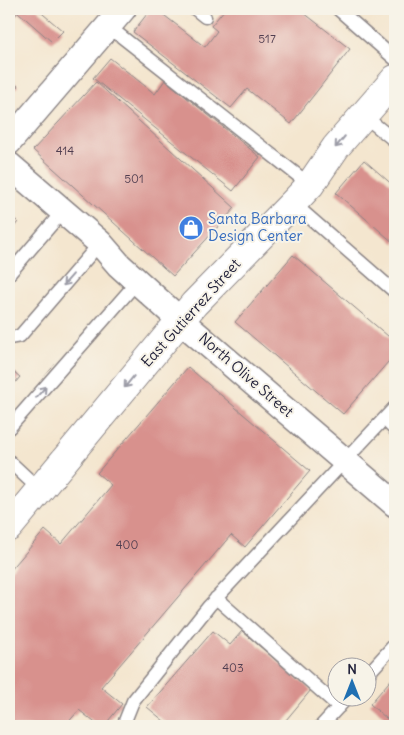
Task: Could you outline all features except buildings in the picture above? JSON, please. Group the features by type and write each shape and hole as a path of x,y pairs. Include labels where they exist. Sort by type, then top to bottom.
{"street":[{"path":"9,142 115,17"},
{"name":"East Gutierrez Street","path":"9,527 41,491 194,304 302,194 336,147 395,79"},
{"name":"North Olive Street","path":"9,165 100,243 137,282 181,321 395,504"}],"lane":[{"path":"195,9 206,17"},
{"path":"338,9 395,59"},
{"path":"115,17 302,194 395,292"},
{"path":"363,115 395,141"},
{"path":"9,274 63,211"},
{"path":"9,338 20,336 100,243"},
{"path":"9,428 137,282"},
{"path":"124,726 133,701 216,598 395,407"},
{"path":"384,419 395,430"},
{"path":"9,461 41,491"},
{"path":"216,598 326,688"},
{"path":"376,665 395,644"},
{"path":"321,726 338,708"}],"place":[{"name":"Santa Barbara Design Center","path":"191,228"}]}
